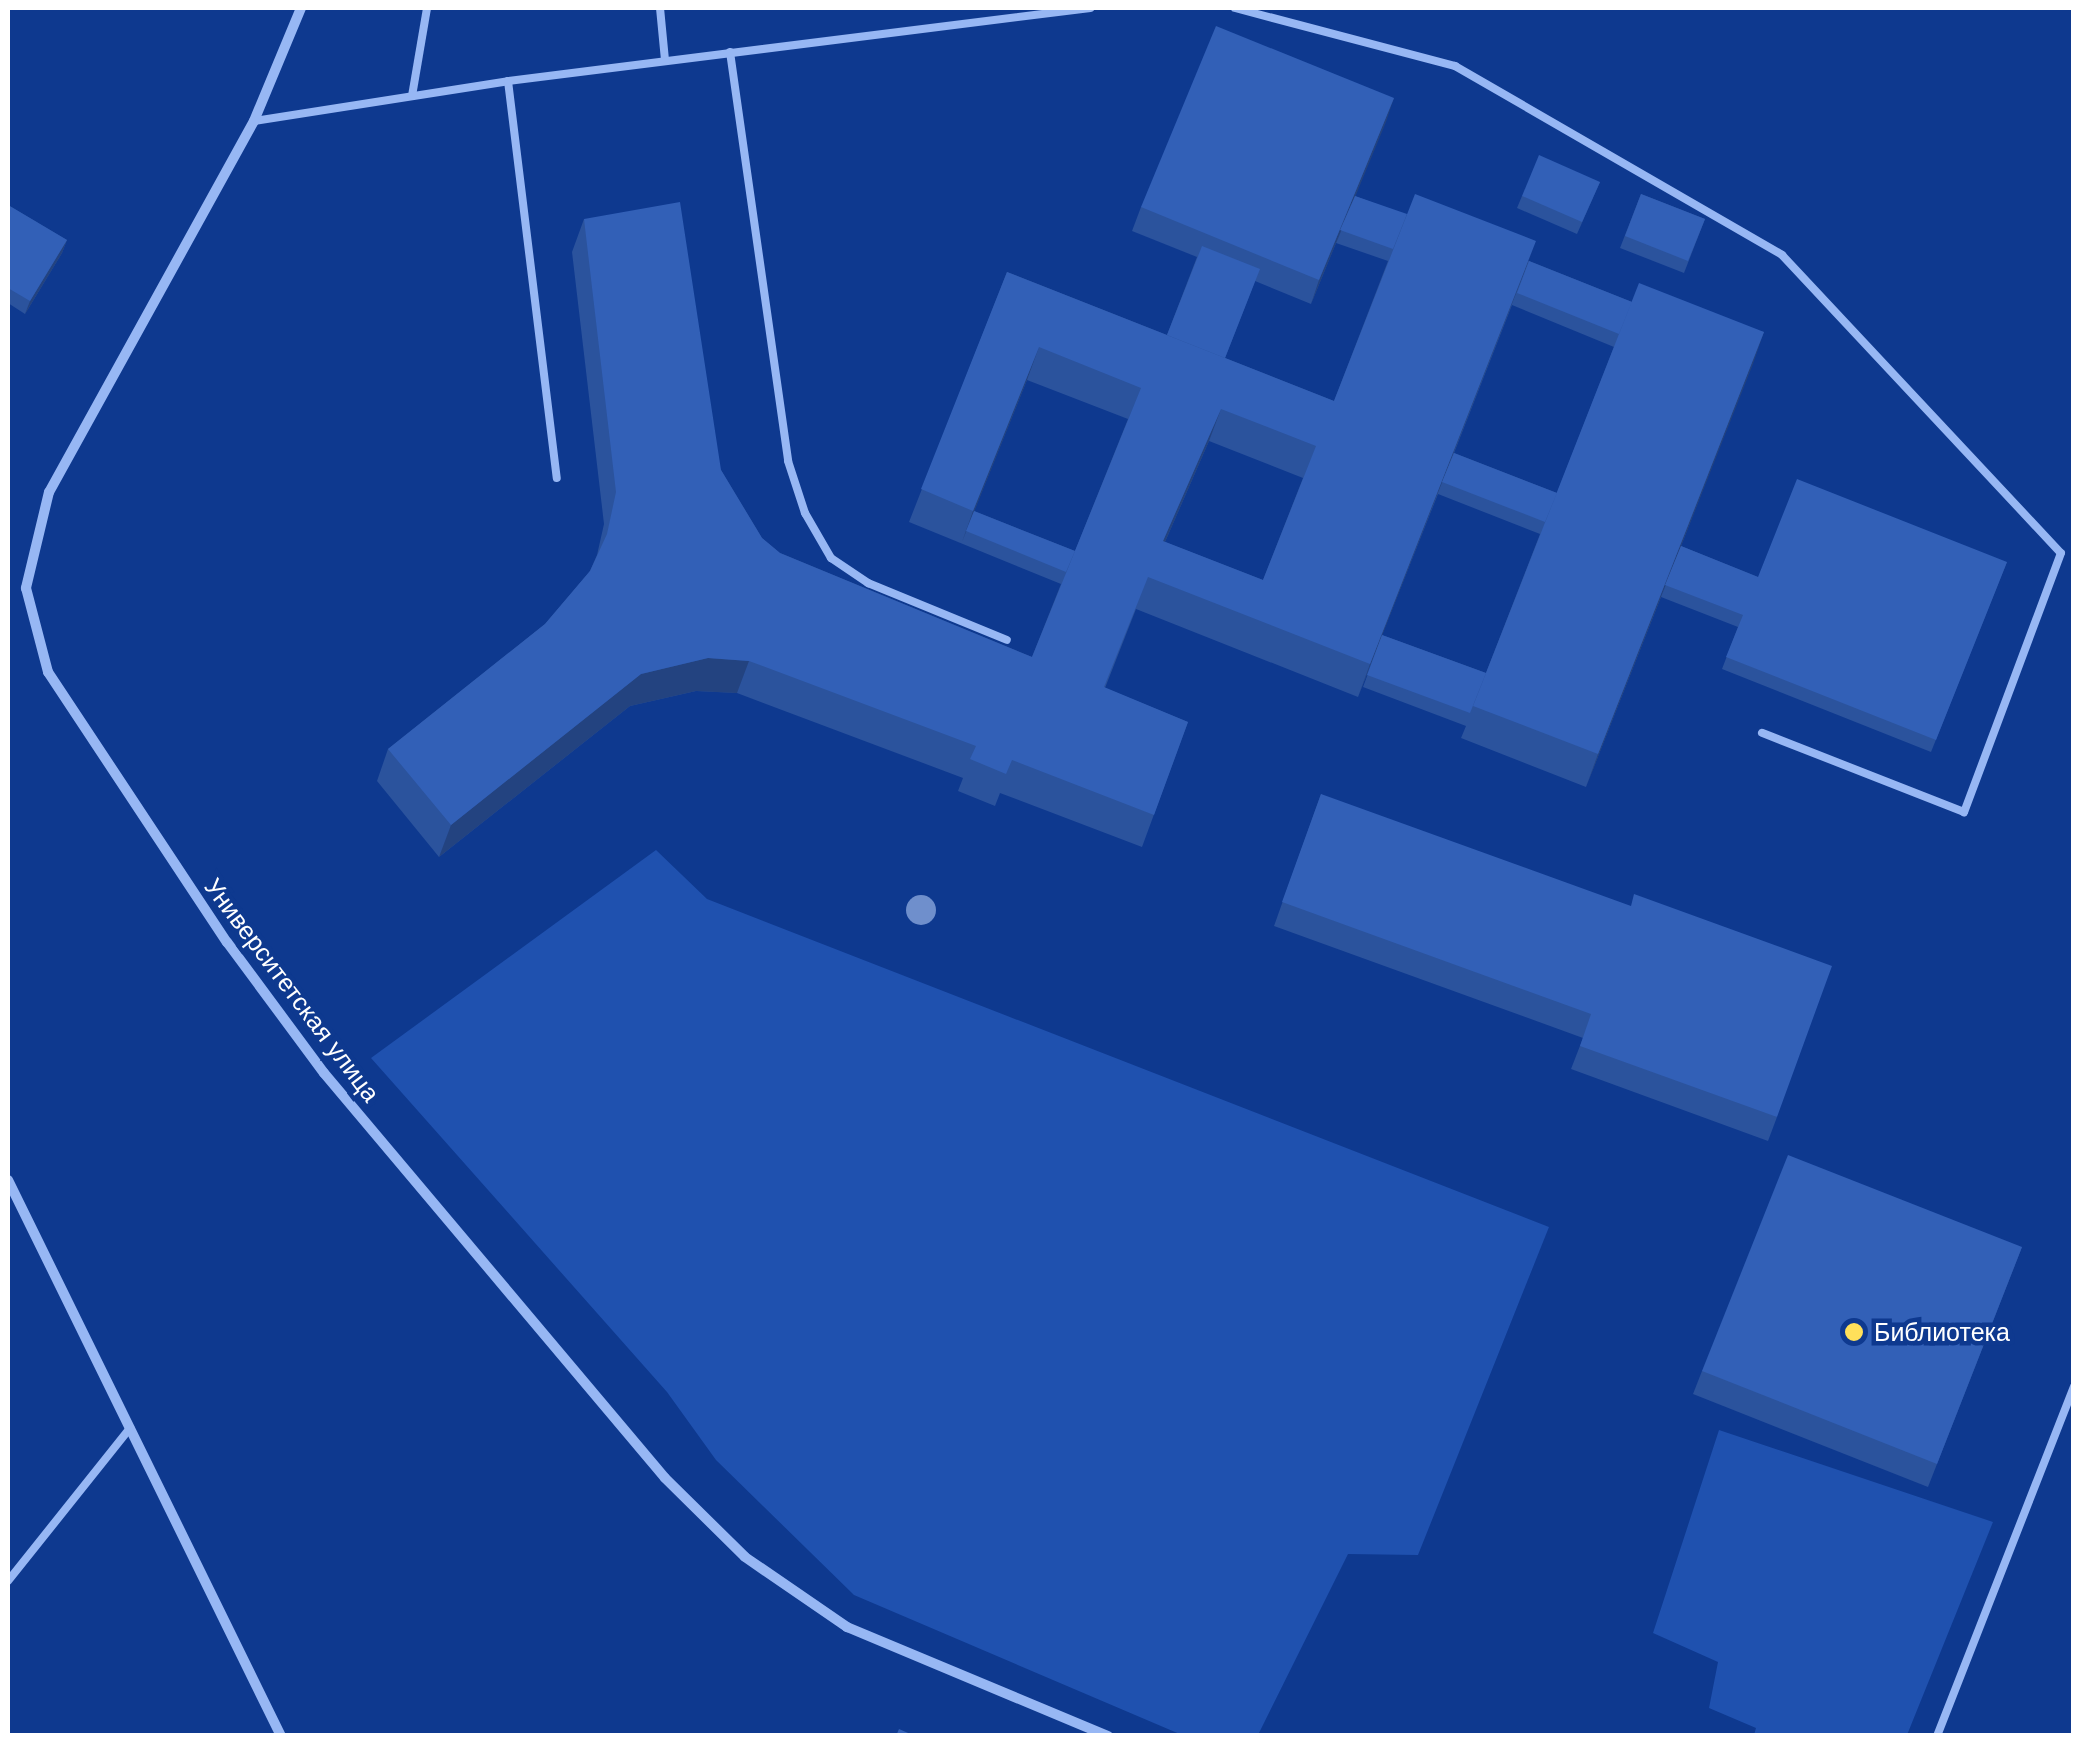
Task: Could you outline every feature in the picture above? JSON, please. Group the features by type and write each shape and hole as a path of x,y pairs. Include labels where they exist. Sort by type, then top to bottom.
{"street":[{"name":"Университетская улица","path":"301,8 254,121 48,492 26,588 48,672 227,942 324,1073 665,1478 745,1556 847,1626 1108,1736"},
{"path":"8,1180 281,1736"}],"lane":[{"path":"412,96 427,8"},
{"path":"660,8 665,60"},
{"path":"254,121 508,81 1090,8"},
{"path":"1235,8 1455,66 1782,256 2062,553 1964,812 1762,733"},
{"path":"730,52 788,461 805,513 830,558 868,583 1007,640"},
{"path":"508,81 557,478"},
{"path":"1937,1736 2074,1386"},
{"path":"8,1581 130,1428"}],"shaded area":[{"path":"656,850 707,899 1549,1227 1418,1555 1348,1554 1258,1735 1182,1735 854,1595 716,1460 667,1392 371,1058"},
{"path":"1719,1430 1993,1522 1907,1735 1754,1735 1756,1728 1709,1708 1718,1662 1653,1633"}],"building":[{"path":"1216,26 1394,98 1319,280 1141,207"},
{"path":"1539,155 1600,182 1582,222 1522,196"},
{"path":"1415,194 1536,241 1370,664 1148,577 1104,687 1188,722 1154,815 1012,760 1006,774 970,759 976,746 749,661 708,658 641,674 451,825 388,749 545,624 590,571 607,534 616,492 584,219 680,202 721,470 762,538 780,553 1032,657 1141,388 1039,347 973,511 921,489 1007,272 1334,401","holes":["1221,409 1316,446 1263,580 1163,541"]},
{"path":"1641,194 1705,219 1688,261 1625,236"},
{"path":"1355,196 1407,214 1393,249 1340,230"},
{"path":"8,205 67,240 30,301 8,288"},
{"path":"1202,246 1260,269 1225,358 1167,335"},
{"path":"1529,261 1632,302 1619,334 1517,293"},
{"path":"1639,283 1764,332 1598,754 1473,706"},
{"path":"1454,453 1557,493 1545,522 1442,482"},
{"path":"1797,479 2007,562 1936,740 1726,657 1743,615 1665,585 1681,546 1758,577"},
{"path":"974,511 1075,551 1066,572 966,531"},
{"path":"1382,635 1486,673 1470,713 1367,675"},
{"path":"1321,794 1631,906 1634,894 1832,966 1777,1117 1580,1046 1591,1014 1282,902"},
{"name":"Библиотека","path":"1788,1155 2022,1247 1937,1464 1702,1371"},
{"path":"899,1729 915,1736 896,1736"}],"place":[{"name":"Библиотека","path":"1854,1332"}]}
